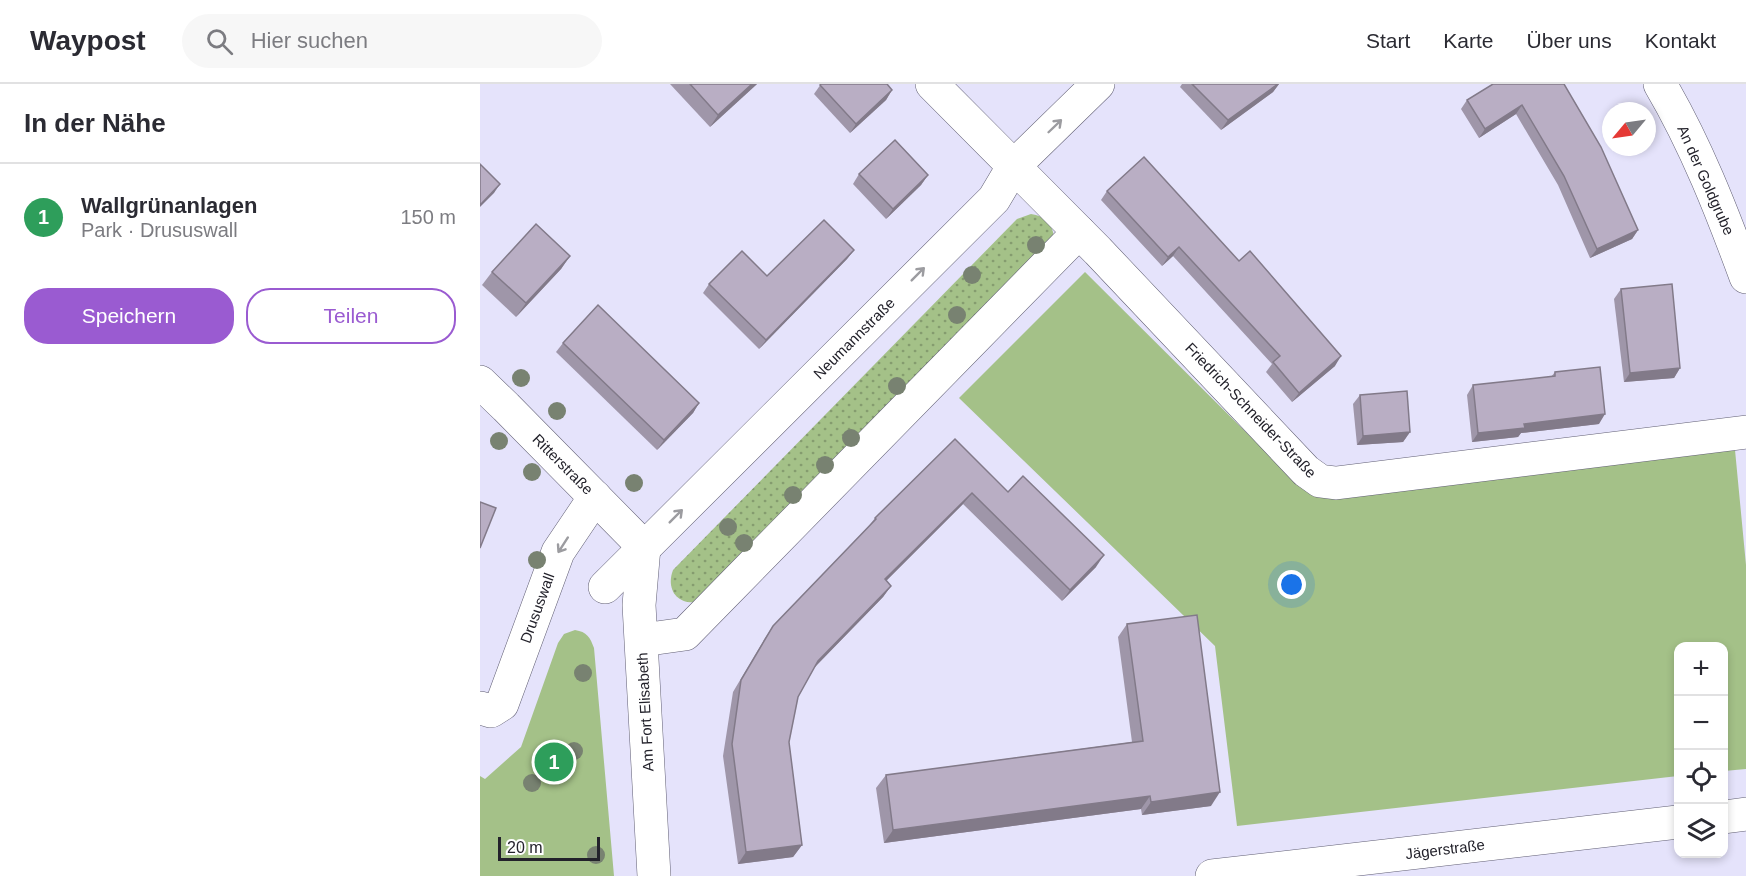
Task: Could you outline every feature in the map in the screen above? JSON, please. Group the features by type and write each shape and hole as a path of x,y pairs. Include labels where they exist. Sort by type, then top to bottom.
{"street":[{"name":"Friedrich-Schneider-Straße","path":"932,84 1079,232 1306,471 1320,481 1336,483 1746,432"},
{"name":"Neumannstraße","path":"605,587 993,199 1013,167 1098,84"},
{"name":"An der Goldgrube","path":"1660,84 1685,131 1726,222 1746,277"},
{"path":"642,640 685,634 1079,232"},
{"name":"Ritterstraße","path":"480,382 644,547"},
{"name":"Drususwall","path":"480,708 491,711 502,704 558,552 595,497"},
{"name":"Am Fort Elisabeth","path":"644,547 639,605 654,876"},
{"path":"1728,816 1746,814"},
{"name":"Jägerstraße","path":"1212,876 1674,822"}],"green space":[{"path":"1031,214 1047,221 1054,237 697,602 683,601 678,598 672,589 673,570 1017,219"},
{"path":"1085,272 1294,480 1343,496 1735,450 1746,565 1746,769 1728,771 1728,642 1674,642 1674,776 1237,826 1215,646 959,398"},
{"path":"575,630 587,636 594,648 614,876 480,876 480,776 485,779 521,747 558,643 564,634"}],"building":[{"path":"690,84 752,84 718,115"},
{"path":"821,84 887,84 892,90 856,124"},
{"path":"1192,84 1278,84 1228,120"},
{"path":"1493,84 1564,84 1601,147 1602,156 1605,156 1638,230 1597,249 1564,176 1522,105 1485,129 1467,100"},
{"path":"895,140 928,175 893,209 859,174"},
{"path":"1144,157 1239,261 1250,251 1341,356 1299,393 1273,362 1280,356 1179,247 1168,257 1107,191"},
{"path":"480,164 500,184 480,205"},
{"path":"824,220 854,250 766,340 709,284 742,251 767,276"},
{"path":"536,224 570,256 526,303 492,272"},
{"path":"1672,284 1680,368 1630,373 1621,289"},
{"path":"598,305 699,403 664,440 563,343"},
{"path":"1600,367 1605,414 1524,424 1525,428 1478,433 1473,385 1555,376 1555,372"},
{"path":"1407,391 1410,432 1363,436 1360,395"},
{"path":"955,439 1008,492 1023,476 1104,555 1070,590 972,493 885,579 891,586 818,661 798,697 789,742 802,845 746,852 732,744 741,680 773,626 875,518"},
{"path":"480,502 496,508 480,548"},
{"path":"1197,615 1220,792 1151,802 1150,796 893,830 886,775 1143,741 1127,624"}],"place":[{"name":"Wallgrünanlagen","path":"554,762"}]}
